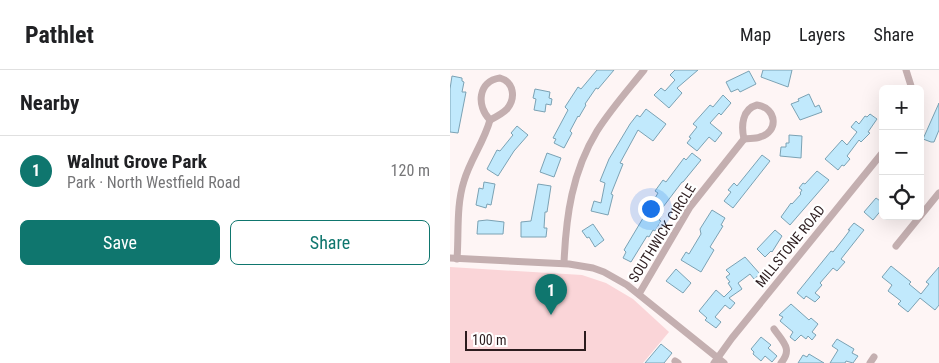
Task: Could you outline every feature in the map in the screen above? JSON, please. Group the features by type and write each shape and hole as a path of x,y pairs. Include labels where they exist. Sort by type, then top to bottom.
{"street":[{"path":"564,263 564,240 568,211 580,166 590,144 607,116 644,70"},
{"path":"906,70 911,85"},
{"path":"490,120 485,116 481,106 481,93 490,81 500,78 510,85 512,90 511,103 502,113 490,120 487,130 470,162 460,193 453,259 564,263 604,272 640,294 716,360 724,363"},
{"path":"757,105 764,106 774,119 771,130 761,137 744,139 742,122 748,109 757,105"},
{"name":"SOUTHWICK CIRCLE","path":"640,294 690,207 744,139"},
{"name":"MILLSTONE ROAD","path":"716,360 879,157"},
{"path":"896,246 939,193"},
{"path":"774,329 787,351 787,356 781,363"}],"shaded area":[{"path":"450,267 582,275 606,283 633,299 669,332 643,363 450,363"}],"building":[{"path":"597,70 614,70 598,89 596,88 585,104 570,131 572,133 564,148 554,143 556,139 553,138 568,110 565,107 578,87 581,89"},
{"path":"675,70 698,70 677,88 682,93 669,108 654,95 661,88 665,91 675,80 670,75"},
{"path":"763,70 792,70 788,87 761,77"},
{"path":"749,71 756,84 740,92 738,89 731,92 726,82"},
{"path":"452,76 462,78 464,82 462,92 466,92 458,133 450,132 450,89"},
{"path":"535,89 550,92 551,105 546,104 545,112 534,110 536,99 533,98"},
{"path":"809,94 815,107 819,105 822,112 800,120 791,104"},
{"path":"723,95 731,103 721,115 719,113 710,123 722,133 715,142 709,137 697,151 687,143 697,127 693,124 710,105 713,107"},
{"path":"939,103 939,130 934,142 924,139"},
{"path":"646,109 666,124 653,141 638,130 620,163 623,164 611,194 613,195 608,215 591,211 594,201 601,203 605,183 600,181 609,159 630,124 637,115 640,117"},
{"path":"870,114 877,119 868,132 870,133 861,142 859,140 847,156 850,159 838,170 825,159 842,140 847,145 857,132 851,127 856,121 859,124 865,116 867,117"},
{"path":"517,126 528,135 514,151 498,176 487,169 497,150 500,151 513,135 511,133"},
{"path":"789,135 802,136 801,158 780,156 781,147 786,147 786,143 789,143"},
{"path":"547,153 561,158 554,177 540,172"},
{"path":"692,153 701,160 660,211 663,213 659,220 661,221 655,231 653,230 649,237 647,236 631,262 623,258 626,252 624,250 658,193 655,191 663,180 666,182 684,158 686,160"},
{"path":"762,155 770,161 733,208 724,201 731,192 728,190 734,183 737,186"},
{"path":"817,171 829,180 790,225 781,217 791,203 801,194 802,190 799,188"},
{"path":"484,182 495,184 491,205 487,204 486,208 476,205 479,188 483,189"},
{"path":"538,184 551,186 547,212 545,212 544,228 547,228 546,237 521,237 521,222 531,221"},
{"path":"876,198 879,200 879,213 873,220 864,212"},
{"path":"712,210 725,218 721,225 723,226 710,247 714,250 701,272 681,260 686,252 689,254 701,234 700,229"},
{"path":"478,221 504,222 503,234 477,234"},
{"path":"854,223 864,230 841,259 845,262 837,271 833,268 820,283 822,285 815,293 820,297 815,302 806,296 804,299 797,293 831,251 833,252"},
{"path":"593,224 604,240 595,247 589,237 587,238 582,231"},
{"path":"775,230 782,236 772,252 765,257 757,249"},
{"path":"745,257 760,274 754,279 750,274 738,283 742,289 729,298 735,303 730,309 725,305 715,317 721,322 716,328 705,320 707,318 699,311 716,290 724,297 732,289 726,277 730,274 726,270"},
{"path":"891,266 911,282 909,284 921,294 929,284 926,282 939,267 939,305 935,310 920,298 908,312 898,304 901,301 888,291 892,285 882,277"},
{"path":"676,269 691,283 683,293 666,281"},
{"path":"791,304 809,320 811,318 818,324 812,332 816,335 812,340 808,336 806,339 801,335 795,341 790,337 793,332 780,321 783,317 779,315"},
{"path":"761,337 771,345 768,348 777,356 772,362 765,356 761,361 753,354 754,352 751,349"},
{"path":"837,339 854,349 852,353 858,356 853,363 846,361 845,363 830,363 838,350 832,346"},
{"path":"661,344 672,353 664,363 645,363"},
{"path":"809,354 824,363 798,363 803,355 807,357"}],"place":[{"name":"Walnut Grove Park","path":"551,315"}]}
